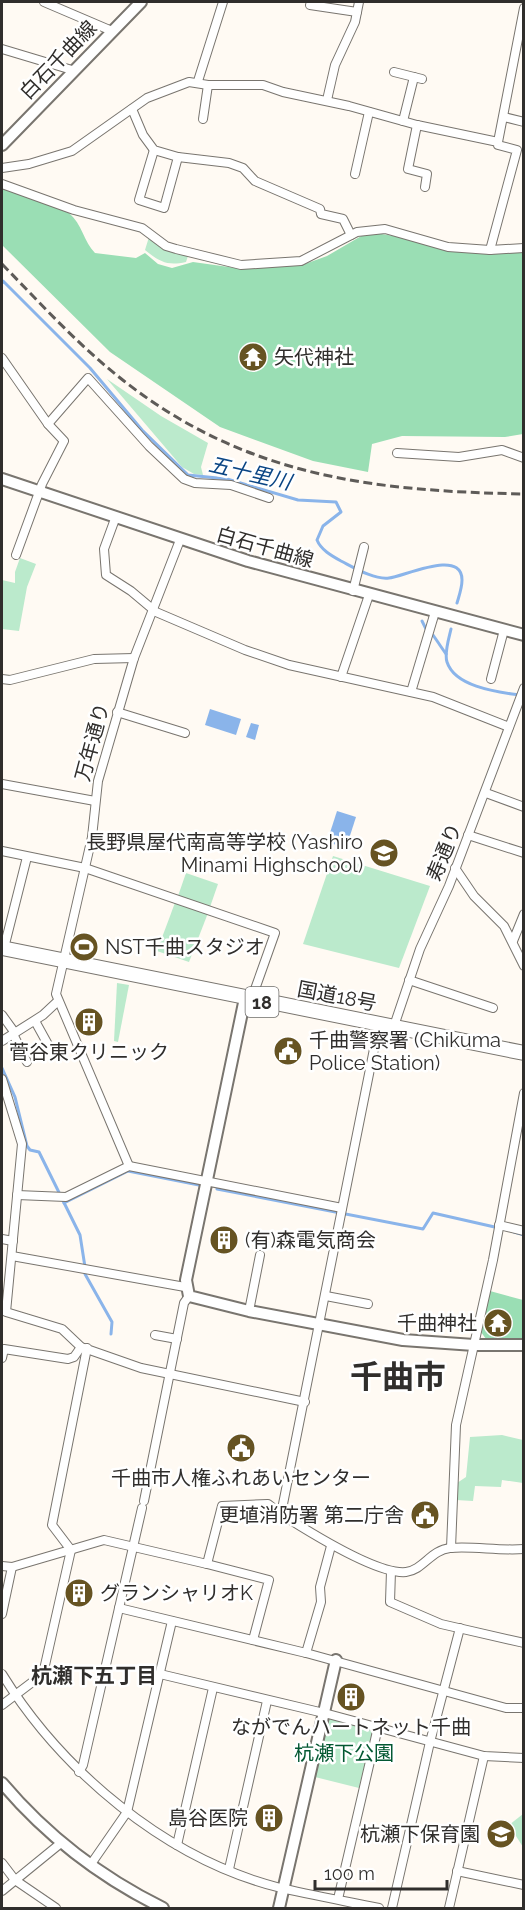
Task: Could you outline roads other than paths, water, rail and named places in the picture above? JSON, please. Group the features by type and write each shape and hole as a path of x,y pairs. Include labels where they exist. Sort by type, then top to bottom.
{"highway":[{"name":"国道18号","path":"3,948 524,1053"}],"street":[{"path":"44,2 112,31"},
{"name":"白石千曲線","path":"2,145 72,70 141,2"},
{"path":"198,81 223,2"},
{"path":"327,100 335,65 357,12 358,2"},
{"path":"310,5 357,12"},
{"path":"498,142 524,8"},
{"path":"2,49 72,70"},
{"path":"394,72 418,78 403,121"},
{"path":"2,168 29,164 72,151 163,90 198,81 208,85 263,84 291,94 327,100 417,125 498,142 498,145 517,150 490,250"},
{"path":"203,119 208,85"},
{"path":"132,109 143,135 154,150 178,157 229,163 243,168 255,181 320,209 321,214 342,219 351,235"},
{"path":"355,174 369,112"},
{"path":"504,117 524,122"},
{"path":"417,125 408,169 427,174 425,187"},
{"path":"154,150 139,200 164,208 178,157"},
{"path":"2,184 74,210 142,228 166,246 241,265 301,261 351,235 385,229 448,247 490,250 524,248"},
{"path":"2,358 48,424 64,441 56,453 16,555"},
{"path":"48,424 88,378 141,438 184,479 195,483 231,485 269,498"},
{"path":"397,453 459,457 502,450 524,458"},
{"name":"白石千曲線","path":"2,479 180,540 353,591 524,635"},
{"path":"115,519 104,549 106,576 131,591 154,609 245,650 289,665 451,703 509,727"},
{"name":"万年通り","path":"58,1001 56,994 63,960 92,837 94,801 117,712 134,658 180,540"},
{"path":"353,591 364,547"},
{"path":"341,677 369,595"},
{"path":"411,692 435,612"},
{"path":"491,679 504,630"},
{"path":"2,679 10,680 94,659 134,658"},
{"name":"寿通り","path":"394,1026 409,980 486,793 523,689"},
{"path":"117,712 185,733"},
{"path":"2,784 94,801"},
{"path":"486,793 524,807"},
{"path":"468,835 524,853"},
{"path":"2,851 85,868 275,933 254,992 245,998 143,1504 79,1772"},
{"path":"3,948 27,857"},
{"path":"455,868 474,896 504,926 524,966"},
{"path":"513,941 524,914"},
{"path":"409,980 493,1008"},
{"path":"2,1041 35,1021 58,1001 129,1166"},
{"path":"2,1015 14,1033 27,1062"},
{"path":"35,1021 51,1050"},
{"path":"281,1514 321,1324 379,1024"},
{"path":"2,1079 22,1144 6,1312 62,1329 84,1348 141,1368 305,1402"},
{"path":"451,1548 456,1425 524,1093"},
{"path":"17,1195 61,1197 129,1166 342,1211"},
{"path":"498,1228 524,1231"},
{"path":"2,1239 13,1241"},
{"path":"249,1311 260,1255"},
{"path":"12,1256 187,1291 249,1311 403,1340 474,1345 524,1345"},
{"path":"326,1296 368,1304"},
{"path":"155,1335 177,1339"},
{"path":"2,1358 4,1349 68,1359 84,1348"},
{"path":"2,1705 43,1674 71,1550 52,1525 84,1348"},
{"path":"207,1564 222,1506 268,1504 331,1546 391,1571 413,1570 435,1552 451,1548 501,1551 524,1549"},
{"path":"2,1566 12,1566 104,1540 133,1545 269,1580 254,1640"},
{"path":"306,1653 321,1602 320,1587 331,1546"},
{"path":"2,1614 12,1566"},
{"path":"391,1571 390,1602 441,1624 524,1643"},
{"path":"119,1608 336,1660 506,1708 524,1708"},
{"path":"91,1864 127,1812 172,1621"},
{"path":"392,1908 430,1742 460,1628"},
{"path":"279,1908 336,1660"},
{"path":"2,1674 14,1695 79,1772 127,1812 177,1845 229,1869 284,1887 379,1908"},
{"path":"160,1674 378,1727 484,1756 524,1758"},
{"path":"177,1845 213,1688"},
{"path":"229,1869 267,1701"},
{"path":"338,1899 378,1727"},
{"path":"448,1908 484,1756"},
{"path":"2,1783 20,1805 61,1843 140,1897 163,1908"},
{"path":"2,1890 61,1843"},
{"path":"2,1863 15,1880 56,1908"},
{"path":"457,1871 524,1885"}],"water":[{"path":"210,709 241,719 236,735 205,725"},
{"path":"251,723 259,725 255,740 246,737"},
{"path":"337,811 356,817 346,848 327,842"}],"waterway":[{"name":"五十里川","path":"2,283 3,281 90,368 142,430 188,475 227,479 298,500 336,502 341,512 323,526 317,540 321,547 341,561 383,578 431,567 453,566 459,571 462,580 457,603"},
{"path":"422,621 426,629"},
{"name":"五十里川","path":"451,629 446,654 447,662 459,677 478,687 519,695"},
{"path":"433,635 446,654"},
{"path":"2,1068 15,1097 27,1146 30,1150 39,1152 80,1235 85,1267"},
{"path":"64,1203 128,1171 199,1185"},
{"path":"217,1189 423,1229 433,1213 499,1228"},
{"path":"514,1232 524,1235"},
{"path":"85,1274 112,1322 111,1334"}],"railway":[{"path":"2,264 107,368 170,413 217,439 265,458 313,472 364,482 415,489 524,494"}],"place":[{"name":"矢代神社","path":"253,357"},
{"name":"長野県屋代南高等学校 (Yashiro Minami Highschool)","path":"384,853"},
{"name":"NST千曲スタジオ","path":"84,947"},
{"name":"菅谷東クリニック","path":"89,1022"},
{"name":"千曲警察署 (Chikuma Police Station)","path":"288,1051"},
{"name":"(有)森電気商会","path":"224,1240"},
{"name":"千曲神社","path":"498,1323"},
{"name":"千曲市人権ふれあいセンター","path":"241,1448"},
{"name":"更埴消防署 第二庁舎","path":"425,1515"},
{"name":"グランシャリオK","path":"79,1593"},
{"name":"ながでんハートネット千曲","path":"351,1697"},
{"name":"島谷医院","path":"269,1818"},
{"name":"杭瀬下保育園","path":"501,1834"}],"district":[{"name":"千曲市","path":"398,1376"},
{"name":"杭瀬下五丁目","path":"94,1675"}],"park label":[{"name":"杭瀬下公園","path":"344,1753"}]}
